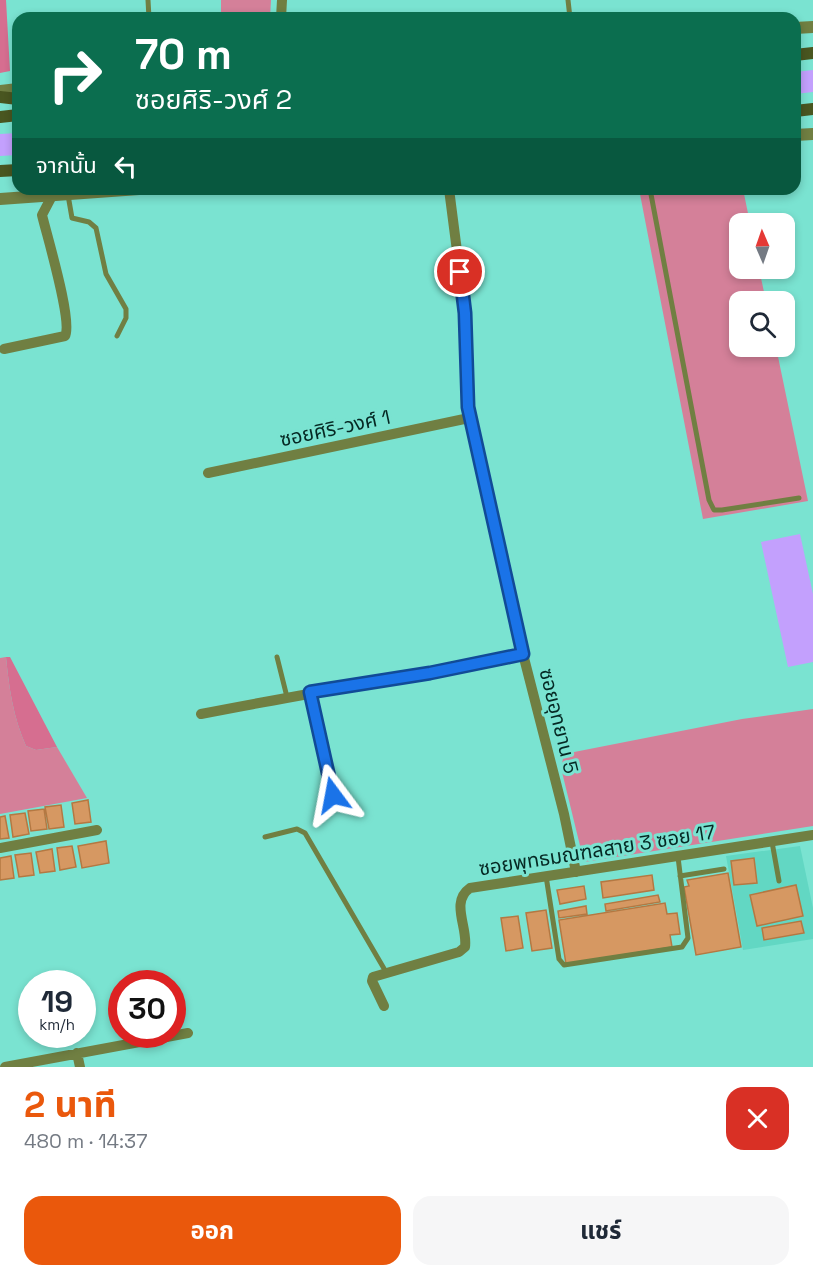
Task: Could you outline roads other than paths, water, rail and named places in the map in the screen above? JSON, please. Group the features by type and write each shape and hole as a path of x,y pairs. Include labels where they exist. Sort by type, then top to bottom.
{"street":[{"path":"0,200 68,195"},
{"name":"ซอยอุทยาน 5","path":"450,195 465,313 470,418 523,654 564,813 576,872"},
{"path":"4,349 65,336 67,332 66,312 42,215 52,196"},
{"name":"ซอยศิริ-วงศ์ 1","path":"208,473 470,418"},
{"path":"201,714 523,654"},
{"path":"310,692 333,795"},
{"path":"0,848 97,831"},
{"name":"ซอยพุทธมณฑลสาย 3 ซอย 17","path":"386,972 459,952 465,947 460,907 461,898 470,888 813,835"},
{"path":"384,1006 372,981 373,977 386,972"},
{"path":"5,1067 188,1033"},
{"path":"77,1053 80,1067"}],"lane":[{"path":"68,195 72,218 89,222 96,228 106,274 126,309 126,318 117,336"},
{"path":"651,195 709,500 714,510 722,510 799,498"},
{"path":"277,657 287,697"},
{"path":"265,837 297,829 305,833 386,972"},
{"path":"772,842 779,881"},
{"path":"546,876 559,959 564,964 682,947 688,939 678,857"},
{"path":"680,876 724,869"}]}
